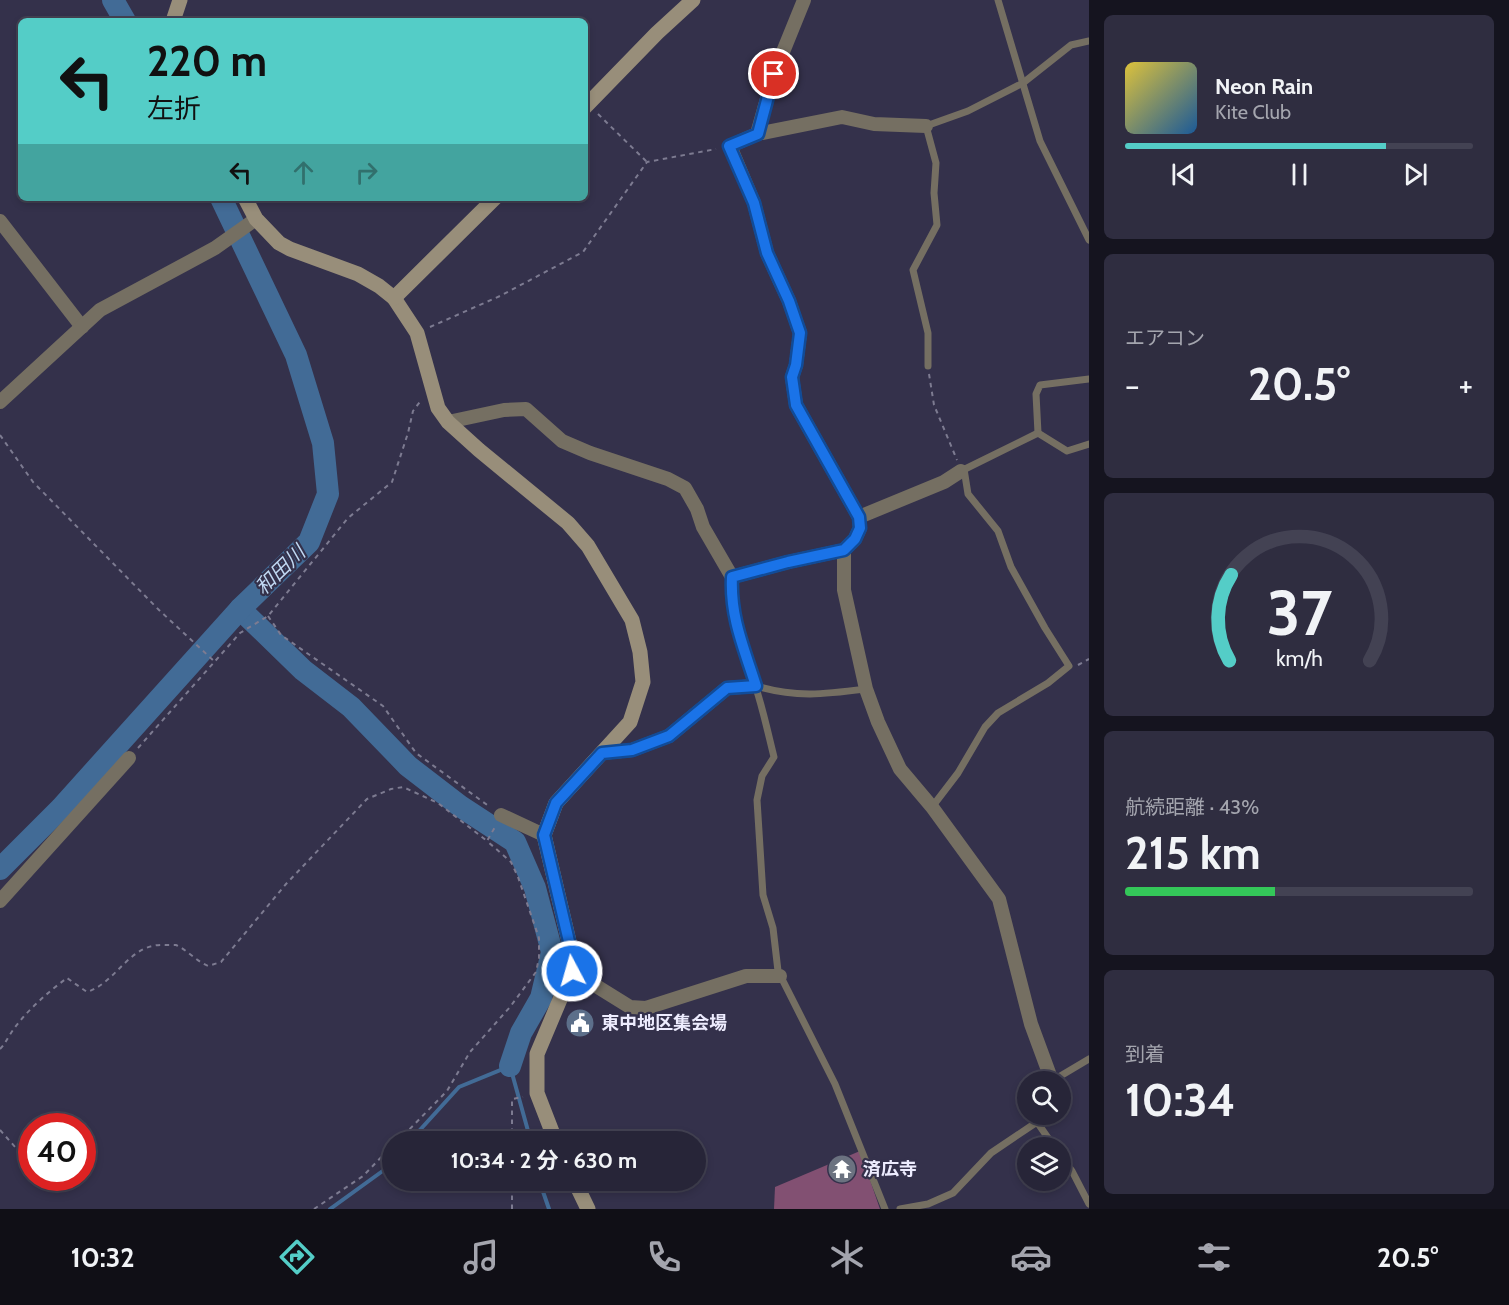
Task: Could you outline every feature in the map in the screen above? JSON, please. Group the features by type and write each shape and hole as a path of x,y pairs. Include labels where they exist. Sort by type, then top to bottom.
{"street":[{"path":"174,18 180,0"},
{"path":"588,103 693,0"},
{"path":"758,134 774,74 804,0"},
{"path":"448,422 504,410 526,409 562,441 590,453 668,479 685,488 697,509 703,527 732,577 844,550 855,539 860,528 859,517 796,405 792,377 800,333 789,301 767,253 754,203 729,146 758,134 842,117 874,124 926,126"},
{"path":"246,201 252,221 279,243 357,274 379,286 394,298 417,333 438,408 448,422 568,524 588,546 632,620 640,652 643,682 630,722 556,803 544,835 571,950 572,971 537,1054 537,1093 552,1131"},
{"path":"394,298 492,201"},
{"path":"0,221 82,327"},
{"path":"0,402 100,310 215,248 252,221"},
{"path":"859,517 935,486 963,470"},
{"path":"844,550 844,590 866,689 900,769 932,807 999,899 1031,1024 1048,1071"},
{"path":"602,753 632,750 669,736 727,688 756,686"},
{"path":"0,901 129,758"},
{"path":"501,815 544,835"},
{"path":"572,971 630,1007 638,1008 646,1008 746,976 780,976"},
{"path":"579,1191 588,1209"}],"lane":[{"path":"998,0 1040,141 1089,240"},
{"path":"928,366 928,333 913,270 937,225 934,193 936,163 926,126 968,111 1023,83 1071,45 1089,40"},
{"path":"1038,433 1036,394 1040,385 1089,379"},
{"path":"932,807 998,713 1048,683 1069,666 1011,567 999,531 968,494 963,470 1038,433"},
{"path":"1038,433 1067,451 1089,444"},
{"path":"732,577 731,599 736,624 756,686 774,757 762,776 758,800 763,895 773,928 780,976 835,1084 885,1209"},
{"path":"756,686 778,693 822,695 866,689"},
{"path":"1069,1071 1089,1059"},
{"path":"900,1209 928,1204 953,1193 991,1153 1029,1125"},
{"path":"1071,1170 1089,1204"}],"path":[{"path":"588,107 647,162"},
{"path":"417,333 500,296 583,252 647,162 729,146"},
{"path":"928,366 934,405 963,470"},
{"path":"129,758 240,633 268,616 348,518 392,482 414,411 431,387"},
{"path":"0,435 33,482 159,610 214,662"},
{"path":"268,616 281,636 383,706 416,753 501,815 487,841"},
{"path":"0,1049 5,1045 11,1033 49,991 67,978 87,992 97,989 133,954 149,946 176,945 197,961 208,966 221,962 286,884 367,799 391,789 403,787 438,803 511,862 539,938 536,972 510,1007 470,1052 447,1091 408,1131"},
{"path":"512,1131 512,1099 537,1093"},
{"path":"0,1130 18,1150"},
{"path":"314,1209 363,1176 382,1156"},
{"path":"512,1191 512,1209"}],"building":[{"name":"済広寺","path":"860,1151 880,1209 774,1209 775,1187"}],"waterway":[{"name":"和田川","path":"113,0 123,18"},
{"name":"和田川","path":"0,869 61,808 240,609 309,542 328,494 323,443 296,355 222,201"},
{"path":"240,609 303,670 351,707 408,766 460,806 515,842 535,888 552,952 541,998 521,1033 510,1066"},
{"path":"419,1131 459,1087 510,1066 528,1131"},
{"path":"330,1209 382,1171"},
{"path":"543,1191 549,1209"}],"place":[{"name":"東中地区集会場","path":"580,1023"},
{"name":"済広寺","path":"842,1169"}],"route":[{"path":"572,971 571,950 544,835 556,803 602,753 632,750 669,736 727,688 756,686 736,624 731,599 732,577 844,550 855,539 860,528 859,517 796,405 792,377 800,333 789,301 767,253 754,203 729,146 758,134 774,74"}]}
